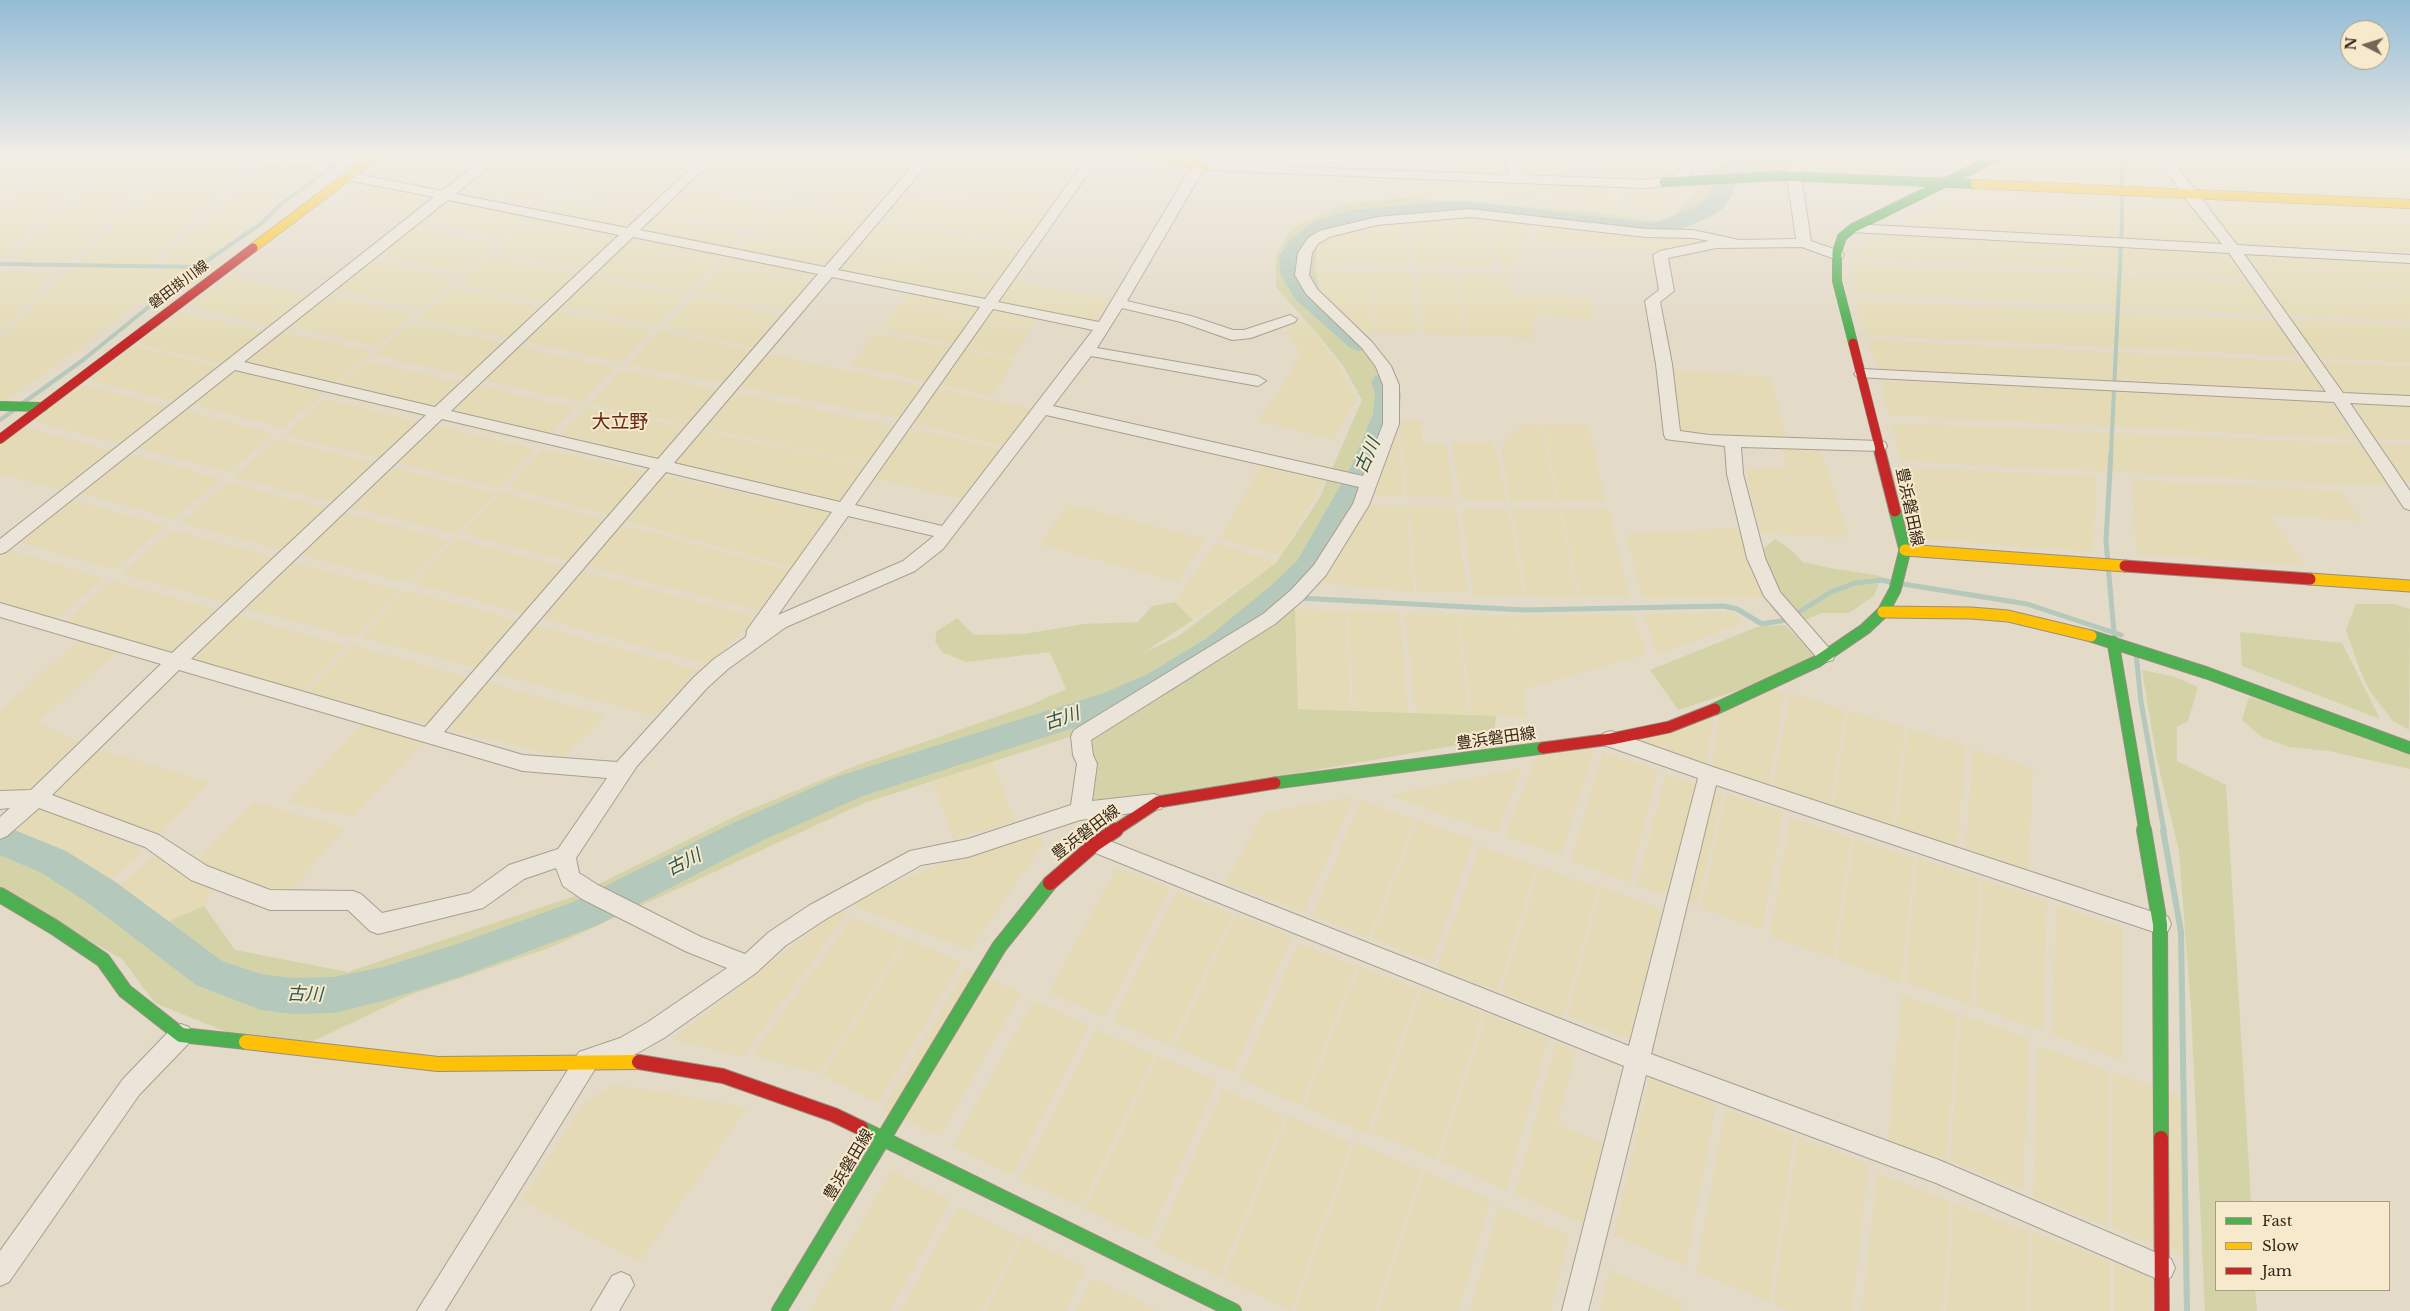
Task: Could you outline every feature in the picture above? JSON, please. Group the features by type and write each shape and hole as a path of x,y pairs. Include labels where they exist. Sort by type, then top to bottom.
{"street":[{"name":"磐田掛川線","path":"0,439 294,216"},
{"path":"0,548 416,216"},
{"path":"549,216 1103,327"},
{"path":"0,830 36,798 175,662 646,216"},
{"path":"429,736 660,466 878,216"},
{"path":"747,644 1052,216"},
{"path":"0,800 36,798 152,842 199,873 270,900 353,901 378,924 475,901 517,872 565,856 622,771 700,683 747,644 780,622 909,566 937,545 1087,351 1118,303 1168,216"},
{"path":"1080,811 1087,764 1083,755 1081,736 1269,619 1297,595 1320,570 1361,505 1391,424 1391,385 1383,366 1367,346 1311,291 1302,275 1305,253 1313,241 1324,234 1377,222 1437,216"},
{"path":"1498,216 1646,233 1693,234 1734,242 1804,243 1837,255"},
{"path":"1800,216 1804,243"},
{"name":"豊浜磐田線","path":"779,1311 999,947 1054,878 1095,844 1158,802 1243,787 1436,763 1611,738 1669,727 1776,682 1826,655 1865,629 1882,612 1894,590 1905,550 1862,374 1836,281 1837,255 1842,237 1853,228 1876,216"},
{"path":"2207,216 2233,249 2338,397 2410,504"},
{"path":"1853,228 2410,259"},
{"path":"1734,242 1660,255 1667,291 1652,301 1664,364 1672,435 1733,441 1879,446"},
{"path":"1118,303 1186,319 1232,335 1246,335 1290,319"},
{"path":"1087,351 1258,380"},
{"path":"231,364 436,414 947,533"},
{"path":"1862,374 2410,401"},
{"path":"0,406 43,407"},
{"path":"1043,409 1369,483"},
{"path":"1733,441 1735,474 1756,558 1774,596 1826,655"},
{"path":"1905,550 2410,586"},
{"path":"0,610 523,763 622,771"},
{"path":"1882,612 2008,616 2049,624 2113,642 2207,673 2410,748"},
{"path":"2113,642 2160,924 2162,1311"},
{"path":"1611,738 1709,774 2160,924"},
{"path":"1575,1311 1639,1061 1709,774"},
{"path":"430,1311 587,1060 626,1048 656,1030 748,966 777,939 818,912 917,858 968,848 1080,811 1158,802"},
{"path":"1095,844 1639,1061 1939,1172 2162,1268"},
{"path":"565,856 566,867 571,879 590,892 633,912 693,944 748,966"},
{"path":"0,895 54,927 103,960 125,991 181,1035 438,1064 587,1060 633,1061 723,1076 834,1115 883,1141 1234,1311"},
{"path":"0,1273 131,1088 181,1035"},
{"path":"604,1311 622,1285"}],"shaded area":[{"path":"0,216 46,216 0,261"},
{"path":"56,216 111,216 68,261 11,261"},
{"path":"121,216 197,216 144,270 180,268 159,267 210,216 257,216 198,267 189,267 0,406 0,339"},
{"path":"420,216 527,216 502,238 416,219"},
{"path":"535,216 651,216 744,234 718,261 527,223"},
{"path":"683,216 761,216 749,229"},
{"path":"769,216 848,216 1022,248 1002,276 756,230"},
{"path":"880,216 1044,217 1026,243"},
{"path":"1441,216 1453,266 1414,265 1407,218"},
{"path":"1444,216 1482,216 1495,267 1456,266"},
{"path":"1485,216 1530,221 1514,267 1500,267"},
{"path":"1918,216 2199,216 2222,245 1897,228"},
{"path":"2215,216 2410,224 2410,252 2235,244"},
{"path":"2315,216 2410,216 2410,220"},
{"path":"1403,219 1409,264 1369,263 1364,224"},
{"path":"1545,222 1734,242 1668,253 1535,241"},
{"path":"411,225 494,244 463,274 374,254"},
{"path":"525,225 715,263 687,292 495,252"},
{"path":"1359,225 1367,263 1316,263 1324,234"},
{"path":"751,234 842,250 817,280 725,262"},
{"path":"1883,234 2224,250 2244,278 1853,258"},
{"path":"852,251 1109,299 1099,323 835,270"},
{"path":"2242,251 2410,258 2410,287 2262,280"},
{"path":"490,256 685,296 656,326 457,284"},
{"path":"368,259 457,279 421,309 331,288"},
{"path":"1853,263 2246,281 2269,314 1855,293"},
{"path":"724,264 815,283 790,311 697,293"},
{"path":"1315,270 1369,272 1374,332 1356,334 1322,294"},
{"path":"1371,271 1410,272 1418,333 1376,332"},
{"path":"0,273 55,273 0,331"},
{"path":"1415,274 1456,275 1465,335 1424,334"},
{"path":"1458,274 1511,275 1511,293 1591,298 1594,320 1535,315 1530,339 1510,336 1467,335"},
{"path":"230,277 318,297 279,328 189,306"},
{"path":"2264,282 2410,289 2410,321 2286,315"},
{"path":"452,288 651,330 621,362 418,318"},
{"path":"909,291 1038,316 1030,329 901,301"},
{"path":"324,293 414,314 377,346 285,324"},
{"path":"693,297 786,315 757,348 664,327"},
{"path":"1854,300 2273,320 2298,356 1866,335"},
{"path":"899,303 1030,331 1013,358 881,328"},
{"path":"181,312 271,333 229,366 138,344"},
{"path":"1295,316 1319,338 1339,366 1357,400 1333,440 1258,420 1281,389 1300,353 1285,324"},
{"path":"2290,320 2410,325 2410,362 2316,358"},
{"path":"411,323 614,368 582,402 374,355"},
{"path":"279,330 372,352 332,386 238,363"},
{"path":"659,331 925,387 902,419 628,364"},
{"path":"876,333 1014,360 993,396 851,365"},
{"path":"1867,340 2303,362 2330,398 1880,372"},
{"path":"135,346 226,369 183,403 90,380"},
{"path":"366,361 575,408 540,445 328,394"},
{"path":"2319,362 2410,366 2410,397 2341,393"},
{"path":"231,368 325,392 283,428 187,403"},
{"path":"1665,369 1771,377 1788,443 1672,435"},
{"path":"622,370 897,426 870,464 590,404"},
{"path":"1881,381 2328,399 2356,439 1889,415"},
{"path":"82,385 174,409 128,446 33,421"},
{"path":"938,389 1039,410 1005,447 913,423"},
{"path":"2343,397 2410,400 2410,440 2370,438"},
{"path":"325,399 535,450 499,488 284,435"},
{"path":"587,407 867,465 841,502 559,437"},
{"path":"178,409 274,434 229,472 131,446"},
{"path":"1397,421 1404,497 1358,496"},
{"path":"1399,421 1421,421 1422,442 1446,444 1454,498 1407,497"},
{"path":"1892,423 2360,444 2390,486 1901,461"},
{"path":"1524,424 1541,425 1557,502 1510,501 1501,447"},
{"path":"1543,424 1588,425 1606,502 1559,501"},
{"path":"24,427 118,453 68,492 0,473 0,445"},
{"path":"909,428 1003,449 963,500 874,478"},
{"path":"277,439 495,493 456,534 234,477"},
{"path":"1452,442 1493,442 1507,501 1461,500"},
{"path":"2375,444 2410,446 2410,482 2402,482"},
{"path":"1780,445 1820,449 1849,538 1760,533 1746,470 1787,467"},
{"path":"543,449 832,513 792,567 507,487"},
{"path":"123,452 222,479 174,519 74,491"},
{"path":"1264,459 1328,474 1281,556 1221,538"},
{"path":"1903,468 2096,476 2094,552 1924,539"},
{"path":"2133,480 2341,491 2364,522 2270,514 2303,565 2136,554"},
{"path":"227,483 450,540 408,583 181,523"},
{"path":"501,492 790,570 760,611 462,533"},
{"path":"65,498 165,526 114,570 12,540"},
{"path":"1068,504 1205,539 1178,582 1040,544"},
{"path":"1361,505 1406,506 1414,592 1322,583"},
{"path":"1408,505 1455,506 1467,593 1417,592"},
{"path":"1462,509 1509,510 1524,596 1474,596"},
{"path":"1512,509 1559,510 1578,598 1527,596"},
{"path":"1561,509 1609,510 1629,597 1580,596"},
{"path":"1748,527 1768,598 1642,598 1626,534"},
{"path":"172,530 400,591 355,638 122,574"},
{"path":"456,539 757,617 708,664 414,583"},
{"path":"1216,543 1277,562 1193,620 1175,602"},
{"path":"1,548 104,578 49,625 0,610"},
{"path":"112,581 346,646 298,696 123,647 38,722 90,747 210,782 152,841 0,796 0,711 85,635 59,627"},
{"path":"406,590 698,670 655,716 361,637"},
{"path":"1295,609 1346,611 1351,710 1298,709"},
{"path":"1348,610 1399,613 1408,712 1354,710"},
{"path":"1732,612 1745,622 1657,655 1644,614"},
{"path":"1405,614 1457,615 1469,715 1416,714"},
{"path":"1459,615 1510,616 1519,668 1512,615 1632,615 1647,654 1523,689 1527,717 1472,716"},
{"path":"352,645 607,716 564,757 304,695"},
{"path":"1767,686 1785,693 1767,794 1710,775 1721,707"},
{"path":"1791,693 1845,710 1829,815 1771,795"},
{"path":"1716,709 1704,771 1648,752 1636,733"},
{"path":"1848,710 1905,728 1892,833 1832,813"},
{"path":"368,718 429,736 353,816 288,802"},
{"path":"1908,728 1965,745 1957,855 1895,834"},
{"path":"1595,748 1561,855 1505,836 1536,757"},
{"path":"1973,749 2033,768 2028,878 1965,858"},
{"path":"1603,752 1658,770 1630,882 1571,861"},
{"path":"992,760 1015,822 953,839 933,781"},
{"path":"1522,768 1497,833 1389,795 1478,777"},
{"path":"1666,774 1723,793 1697,906 1637,885"},
{"path":"1726,793 1783,812 1762,930 1701,908"},
{"path":"1354,796 1304,912 1226,883 1263,813"},
{"path":"1361,800 1415,820 1369,937 1312,916"},
{"path":"31,802 144,851 104,885 7,832"},
{"path":"254,802 345,828 283,900 190,868"},
{"path":"1790,818 1851,838 1833,958 1770,936"},
{"path":"1418,820 1474,840 1431,962 1372,938"},
{"path":"1037,833 1044,843 970,950 847,903 955,858"},
{"path":"1854,839 1914,858 1901,983 1836,959"},
{"path":"1480,846 1537,866 1497,991 1437,968"},
{"path":"153,856 214,888 204,906 168,922 114,891"},
{"path":"1917,858 1980,879 1971,1005 1905,982"},
{"path":"1117,867 1170,888 1105,1017 1049,992"},
{"path":"1540,867 1598,888 1563,1017 1501,992"},
{"path":"1983,880 2047,900 2043,1031 1975,1006"},
{"path":"1601,887 1662,909 1630,1039 1567,1015"},
{"path":"1177,892 1233,914 1170,1045 1113,1021"},
{"path":"2056,905 2122,927 2122,1060 2053,1035"},
{"path":"839,910 847,913 742,1057 672,1039"},
{"path":"1236,915 1292,936 1233,1072 1174,1046"},
{"path":"853,917 905,939 819,1074 752,1055"},
{"path":"908,940 961,962 878,1103 822,1075"},
{"path":"1298,943 1356,966 1301,1105 1240,1079"},
{"path":"1359,967 1418,989 1367,1134 1304,1106"},
{"path":"966,969 1021,993 940,1136 883,1109"},
{"path":"1421,989 1483,1013 1436,1159 1372,1132"},
{"path":"1902,995 1958,1014 1946,1159 1888,1143"},
{"path":"1033,1001 1089,1025 1012,1175 953,1146"},
{"path":"1486,1014 1548,1038 1506,1190 1440,1160"},
{"path":"1961,1014 2029,1038 2023,1190 1950,1161"},
{"path":"1096,1030 1155,1055 1081,1207 1020,1179"},
{"path":"1556,1043 1576,1051 1557,1124 1603,1143 1583,1223 1515,1194"},
{"path":"2038,1046 2109,1071 2108,1226 2033,1197"},
{"path":"1158,1056 1217,1081 1148,1240 1085,1209"},
{"path":"2113,1072 2184,1097 2191,1259 2112,1228"},
{"path":"1650,1078 1716,1104 1686,1266 1614,1235"},
{"path":"614,1084 747,1107 640,1262 522,1200 583,1105"},
{"path":"1223,1089 1285,1116 1220,1277 1155,1247"},
{"path":"1725,1109 1794,1136 1769,1302 1696,1271"},
{"path":"1288,1116 1351,1143 1291,1311 1224,1279"},
{"path":"1798,1137 1868,1164 1852,1311 1790,1311 1773,1303"},
{"path":"1355,1142 1421,1171 1375,1311 1299,1311 1295,1309"},
{"path":"892,1171 951,1200 890,1311 810,1311"},
{"path":"1424,1171 1490,1199 1459,1311 1379,1311"},
{"path":"1877,1173 1951,1202 1942,1311 1862,1311"},
{"path":"1954,1203 2029,1232 2026,1311 1946,1311"},
{"path":"1499,1205 1569,1235 1550,1311 1470,1311"},
{"path":"958,1206 1020,1237 981,1311 901,1311"},
{"path":"2032,1231 2110,1262 2110,1311 2030,1311"},
{"path":"1023,1237 1086,1268 1065,1311 985,1311"},
{"path":"2114,1262 2152,1276 2151,1311 2114,1311"},
{"path":"1609,1270 1682,1301 1680,1311 1600,1311"},
{"path":"1092,1278 1157,1310 1157,1311 1076,1311"}],"green space":[{"path":"1317,216 1434,216 1391,220 1318,239 1315,270 1322,301 1378,365 1381,427 1340,539 1278,611 1277,597 1249,631 1120,713 1295,609 1298,709 1496,716 1493,739 1080,811 1091,730 864,803 549,948 410,995 303,1046 244,1039 155,1003 122,959 0,890 0,829 17,836 167,922 204,906 235,950 348,972 575,896 742,813 858,765 1028,706 1066,689 1050,652 966,662 942,652 935,641 937,631 957,618 974,635 1024,634 1084,624 1138,622 1152,606 1175,602 1193,620 1143,653 1177,637 1277,562 1319,499 1362,400 1344,367 1276,287 1276,253 1293,227"},
{"path":"1502,216 1621,216 1666,222 1672,216 1708,216 1672,233"},
{"path":"1775,539 1790,549 1803,562 1881,576 1874,596 1849,613 1821,613 1802,622 1780,617 1773,610 1766,579 1764,548"},
{"path":"2356,604 2394,604 2410,609 2409,730 2392,720 2369,690 2360,670 2346,630"},
{"path":"1785,625 1815,655 1757,684 1678,710 1650,670 1757,627"},
{"path":"2240,632 2342,643 2380,719 2242,666"},
{"path":"2142,670 2172,676 2198,687 2188,721 2177,727 2177,761 2226,785 2251,1201 2215,1201 2215,1291 2255,1291 2257,1311 2205,1311 2191,1009 2179,851 2157,760"},
{"path":"2249,697 2410,748 2410,769 2329,751 2289,747 2262,737 2242,720"}],"waterway":[{"path":"198,267 262,223 269,216"},
{"name":"古川","path":"1359,343 1303,293 1292,273 1291,257 1298,245 1322,227 1352,217 1361,216"},
{"name":"古川","path":"1534,216 1651,230 1666,227 1692,216"},
{"path":"2111,453 2122,216"},
{"path":"0,264 198,267"},
{"path":"23,403 83,360 198,267"},
{"name":"古川","path":"0,839 54,862 104,894 209,973 229,982 261,992 292,996 333,995 383,984 460,960 585,914 747,832 851,786 1115,702 1159,683 1218,646 1278,597 1307,569 1365,467 1386,414 1388,394 1384,382"},
{"path":"0,420 14,410"},
{"path":"2111,452 2106,541 2114,632"},
{"path":"1299,598 1525,610 1724,606 1737,609 1762,624 1786,620 1831,592 1855,583 1882,580 1890,582"},
{"path":"1903,584 2027,604 2121,635"},
{"name":"古川","path":"1278,597 1288,597"},
{"path":"2136,653 2141,702 2164,831"},
{"path":"2163,830 2181,932 2187,1311"}],"traffic: fast":[{"path":"1853,343 1837,281 1837,252 1842,237 1853,228 1877,216"},
{"path":"0,406 43,407"},
{"path":"1715,709 1818,661 1865,629 1883,612 1895,590 1905,550 1895,511"},
{"path":"2091,636 2207,673 2410,748"},
{"path":"2113,642 2160,924 2161,1138"},
{"path":"1275,783 1543,748"},
{"path":"779,1311 999,947 1050,883"},
{"path":"0,895 54,927 103,960 125,991 181,1035 246,1042"},
{"path":"861,1128 1234,1311"}],"traffic: slow":[{"path":"253,248 295,216"},
{"path":"1905,550 2125,566"},
{"path":"2310,579 2410,586"},
{"path":"1883,612 1971,613 2008,616 2091,636"},
{"path":"246,1042 438,1064 639,1062"}],"traffic: jam":[{"path":"0,439 253,248"},
{"path":"1853,343 1895,511"},
{"path":"2125,566 2310,579"},
{"path":"1543,748 1611,739 1669,727 1715,709"},
{"path":"1050,883 1095,844 1158,802 1275,783"},
{"path":"639,1062 723,1076 834,1115 861,1128"},
{"path":"2161,1138 2162,1311"}],"district":[{"name":"大立野","path":"620,423"}]}
